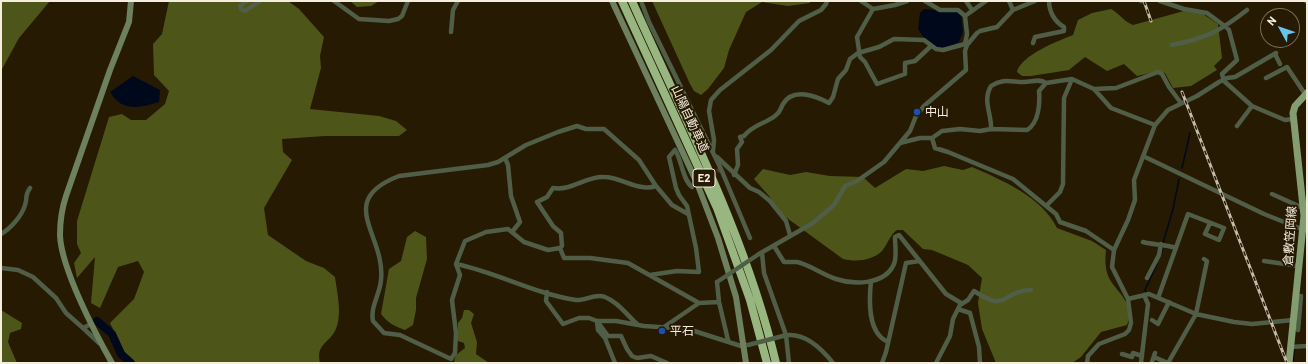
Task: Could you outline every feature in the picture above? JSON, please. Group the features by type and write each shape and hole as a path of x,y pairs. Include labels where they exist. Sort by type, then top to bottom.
{"highway":[{"name":"山陽自動車道","path":"622,1 717,208 750,300 768,363"},
{"name":"山陽自動車道","path":"632,1 725,204 757,297 776,363"}],"main road":[{"name":"倉敷笠岡線","path":"1289,363 1293,347 1293,320 1299,295 1298,266 1304,230 1305,213 1293,119 1295,106 1306,94"}],"street":[{"path":"112,363 91,324 64,259 60,235 63,208 110,70 130,22 131,1"},
{"path":"247,1 240,6 241,9 245,11 260,1"},
{"path":"334,1 359,19 389,21 398,20 402,16 408,1"},
{"path":"451,32 453,10 458,1"},
{"path":"612,1 697,183 718,238 736,297 746,346 746,363"},
{"path":"641,1 649,22 713,153 750,238"},
{"path":"790,235 786,221 770,201 734,175 713,153 714,140 709,111 711,100 720,90 771,50 799,21 821,10 827,1"},
{"path":"861,1 873,10"},
{"path":"906,1 873,10 857,38 858,53 868,66 877,84 905,74 905,63 915,61 930,47"},
{"path":"728,340 718,302 717,282 790,235 813,223 834,205 845,186 876,168 910,131 916,116 924,106 966,70 965,51 967,34 965,16 958,10 940,10 925,1"},
{"path":"966,1 972,10"},
{"path":"965,16 986,1"},
{"path":"1009,1 1013,10"},
{"path":"734,175 738,165 737,148 742,142 740,137 744,136 750,129 776,116 781,111 783,104 790,96 808,94 829,103 833,97 838,79 846,70 850,59 858,53 879,47 894,39 924,40 930,47 943,50 966,44 980,30 997,27 1013,10 1035,1"},
{"path":"1033,43 1035,37 1064,31 1064,27 1058,23 1050,12 1049,1"},
{"path":"1160,1 1184,9 1207,13 1226,27 1229,30 1237,60 1222,74 1224,81 1252,106 1285,120 1293,119"},
{"path":"1172,45 1197,40 1226,27 1246,10"},
{"path":"1087,363 1088,356 1099,344 1125,334 1129,330 1131,323 1128,299 1112,267 1114,250 1128,220 1135,200 1134,180 1155,125 1168,110 1219,82 1224,81 1227,78 1235,78 1276,53 1280,64"},
{"path":"1266,78 1287,67 1306,94"},
{"path":"1094,89 1116,88 1158,72 1162,74 1169,87 1182,103"},
{"path":"1046,206 1060,192 1064,184 1064,98 1072,79"},
{"path":"991,129 987,97 991,86 1006,80 1025,82 1041,80 1046,83 1072,79 1094,89 1111,108 1155,125"},
{"path":"900,143 920,138 932,138 942,131 960,129 980,131 991,129 1027,130 1032,127 1040,100 1039,91 1046,83"},
{"path":"1237,126 1252,106"},
{"path":"560,248 548,250 524,242 508,229 486,232 465,241 456,264 460,275 452,300 456,333 455,354 451,359 400,335 384,333 377,328 372,317 381,280 378,254 366,213 367,201 377,187 399,176 488,165 498,162 544,136 577,126 586,129 601,128 639,160 656,186 672,205 688,214"},
{"path":"932,138 935,148 1013,179 1056,214 1060,222 1086,231 1114,250"},
{"path":"650,275 677,271 699,272 696,248 687,206 678,195 669,157 674,150 676,150 680,158 684,174 692,187"},
{"path":"1143,156 1264,214 1304,230"},
{"path":"505,158 508,165 511,196 520,222 512,232"},
{"path":"656,186 638,187 617,178 595,177 569,188 553,188 547,197 538,202 553,226 561,233 562,246 560,248 564,258 590,258 628,263 684,297 699,303 718,302"},
{"path":"1,234 11,226 26,204 26,193 30,188"},
{"path":"1272,194 1305,213"},
{"path":"1158,298 1188,214 1210,223"},
{"path":"774,246 784,262 797,262 837,280 853,282 871,281 880,279 890,271 894,263 895,237 899,235 946,294 961,303"},
{"path":"1143,242 1162,244 1176,248"},
{"path":"1148,278 1159,255 1162,244"},
{"path":"760,254 764,273 784,335 789,363"},
{"path":"1152,362 1154,355 1168,363 1196,314 1207,261 1204,259"},
{"path":"882,363 906,263 919,261"},
{"path":"1264,261 1298,266"},
{"path":"456,264 477,268 511,282 578,300 594,295 604,296 616,302 624,313 637,325"},
{"path":"1,268 18,270 33,277 56,298 66,313 102,345"},
{"path":"871,281 869,308 878,335 888,342"},
{"path":"936,363 950,336 953,319 961,303 968,300 974,291 989,301 999,302 1020,291 1031,290"},
{"path":"547,292 546,301 563,324 579,318 588,318 597,321 616,321 637,325 688,329 746,346 784,335 797,335 808,340 833,363"},
{"path":"1128,299 1146,294 1209,318 1252,324 1293,320"},
{"path":"1141,363 1148,304 1146,294"},
{"path":"1298,330 1299,295 1307,296"},
{"path":"1152,320 1158,324 1169,302"},
{"path":"664,327 699,303"},
{"path":"958,309 970,313 979,347 980,363"},
{"path":"597,321 598,330 605,338 615,363"},
{"path":"597,321 608,336 621,336 626,349 632,356 636,358 651,356 667,363"},
{"path":"83,328 91,324"},
{"path":"1293,347 1307,346"},
{"path":"1122,354 1132,357 1133,353 1142,356"}],"green space":[{"path":"1,1 50,1 19,38 1,71"},
{"path":"169,1 288,1 299,9 324,37 320,56 321,68 310,109 379,116 396,121 407,130 399,136 325,136 282,139 283,152 292,160 264,208 268,235 306,261 324,268 335,277 339,304 339,318 335,331 321,348 319,357 320,363 130,363 110,323 134,299 144,272 138,261 118,267 100,308 91,303 95,257 77,278 74,263 81,253 77,244 77,221 109,117 122,114 131,120 146,120 165,104 169,91 154,75 153,44 162,34"},
{"path":"350,1 379,1 371,6 357,7"},
{"path":"652,1 810,1 810,3 788,6 762,2 746,12 729,50 724,68 708,89 701,95 694,91 690,84"},
{"path":"1111,9 1133,25 1184,11 1203,14 1218,24 1222,58 1214,66 1217,70 1191,86 1173,88 1165,73 1159,71 1137,76 1124,64 1107,71 1085,57 1069,70 1031,76 1022,76 1017,72 1025,60 1033,54 1073,35 1078,20 1092,13"},
{"path":"944,166 963,170 972,167 1008,184 1042,207 1057,228 1092,241 1106,250 1105,257 1109,278 1128,305 1129,318 1127,325 1101,332 1081,357 1072,363 996,363 982,329 978,303 982,278 968,265 932,250 923,249 903,230 897,230 894,232 882,251 869,259 843,259 780,213 769,196 754,179 763,169 790,175 806,172 830,176 863,177 875,188 906,169 923,171"},
{"path":"415,231 426,237 427,259 416,298 416,310 413,325 405,330 386,320 381,314 389,269 401,261 407,237"},
{"path":"1,310 22,323 21,329 10,333 8,342 17,363 1,363"},
{"path":"464,310 469,310 474,314 471,323 477,342 476,354 489,363 456,363 454,361 456,355 465,348 464,343 458,341 458,323 462,318"}],"water":[{"path":"924,9 958,12 961,15 963,32 959,42 940,48 931,45 922,36 918,29 920,13"},
{"path":"133,76 160,90 159,102 145,106 132,107 120,103 115,98 110,92"}],"waterway":[{"path":"1182,168 1190,133"},
{"path":"1163,243 1173,209 1179,179"},
{"path":"1161,255 1163,247"},
{"path":"1146,293 1145,290 1157,264"},
{"path":"97,321 112,334 121,354 131,363"},
{"path":"1293,363 1294,349"}],"tunnel":[{"path":"695,185 721,169"}],"railway":[{"path":"1144,1 1151,21"},
{"path":"1182,92 1287,363"}],"place":[{"name":"中山","path":"917,112"},
{"name":"平石","path":"662,331"}]}
